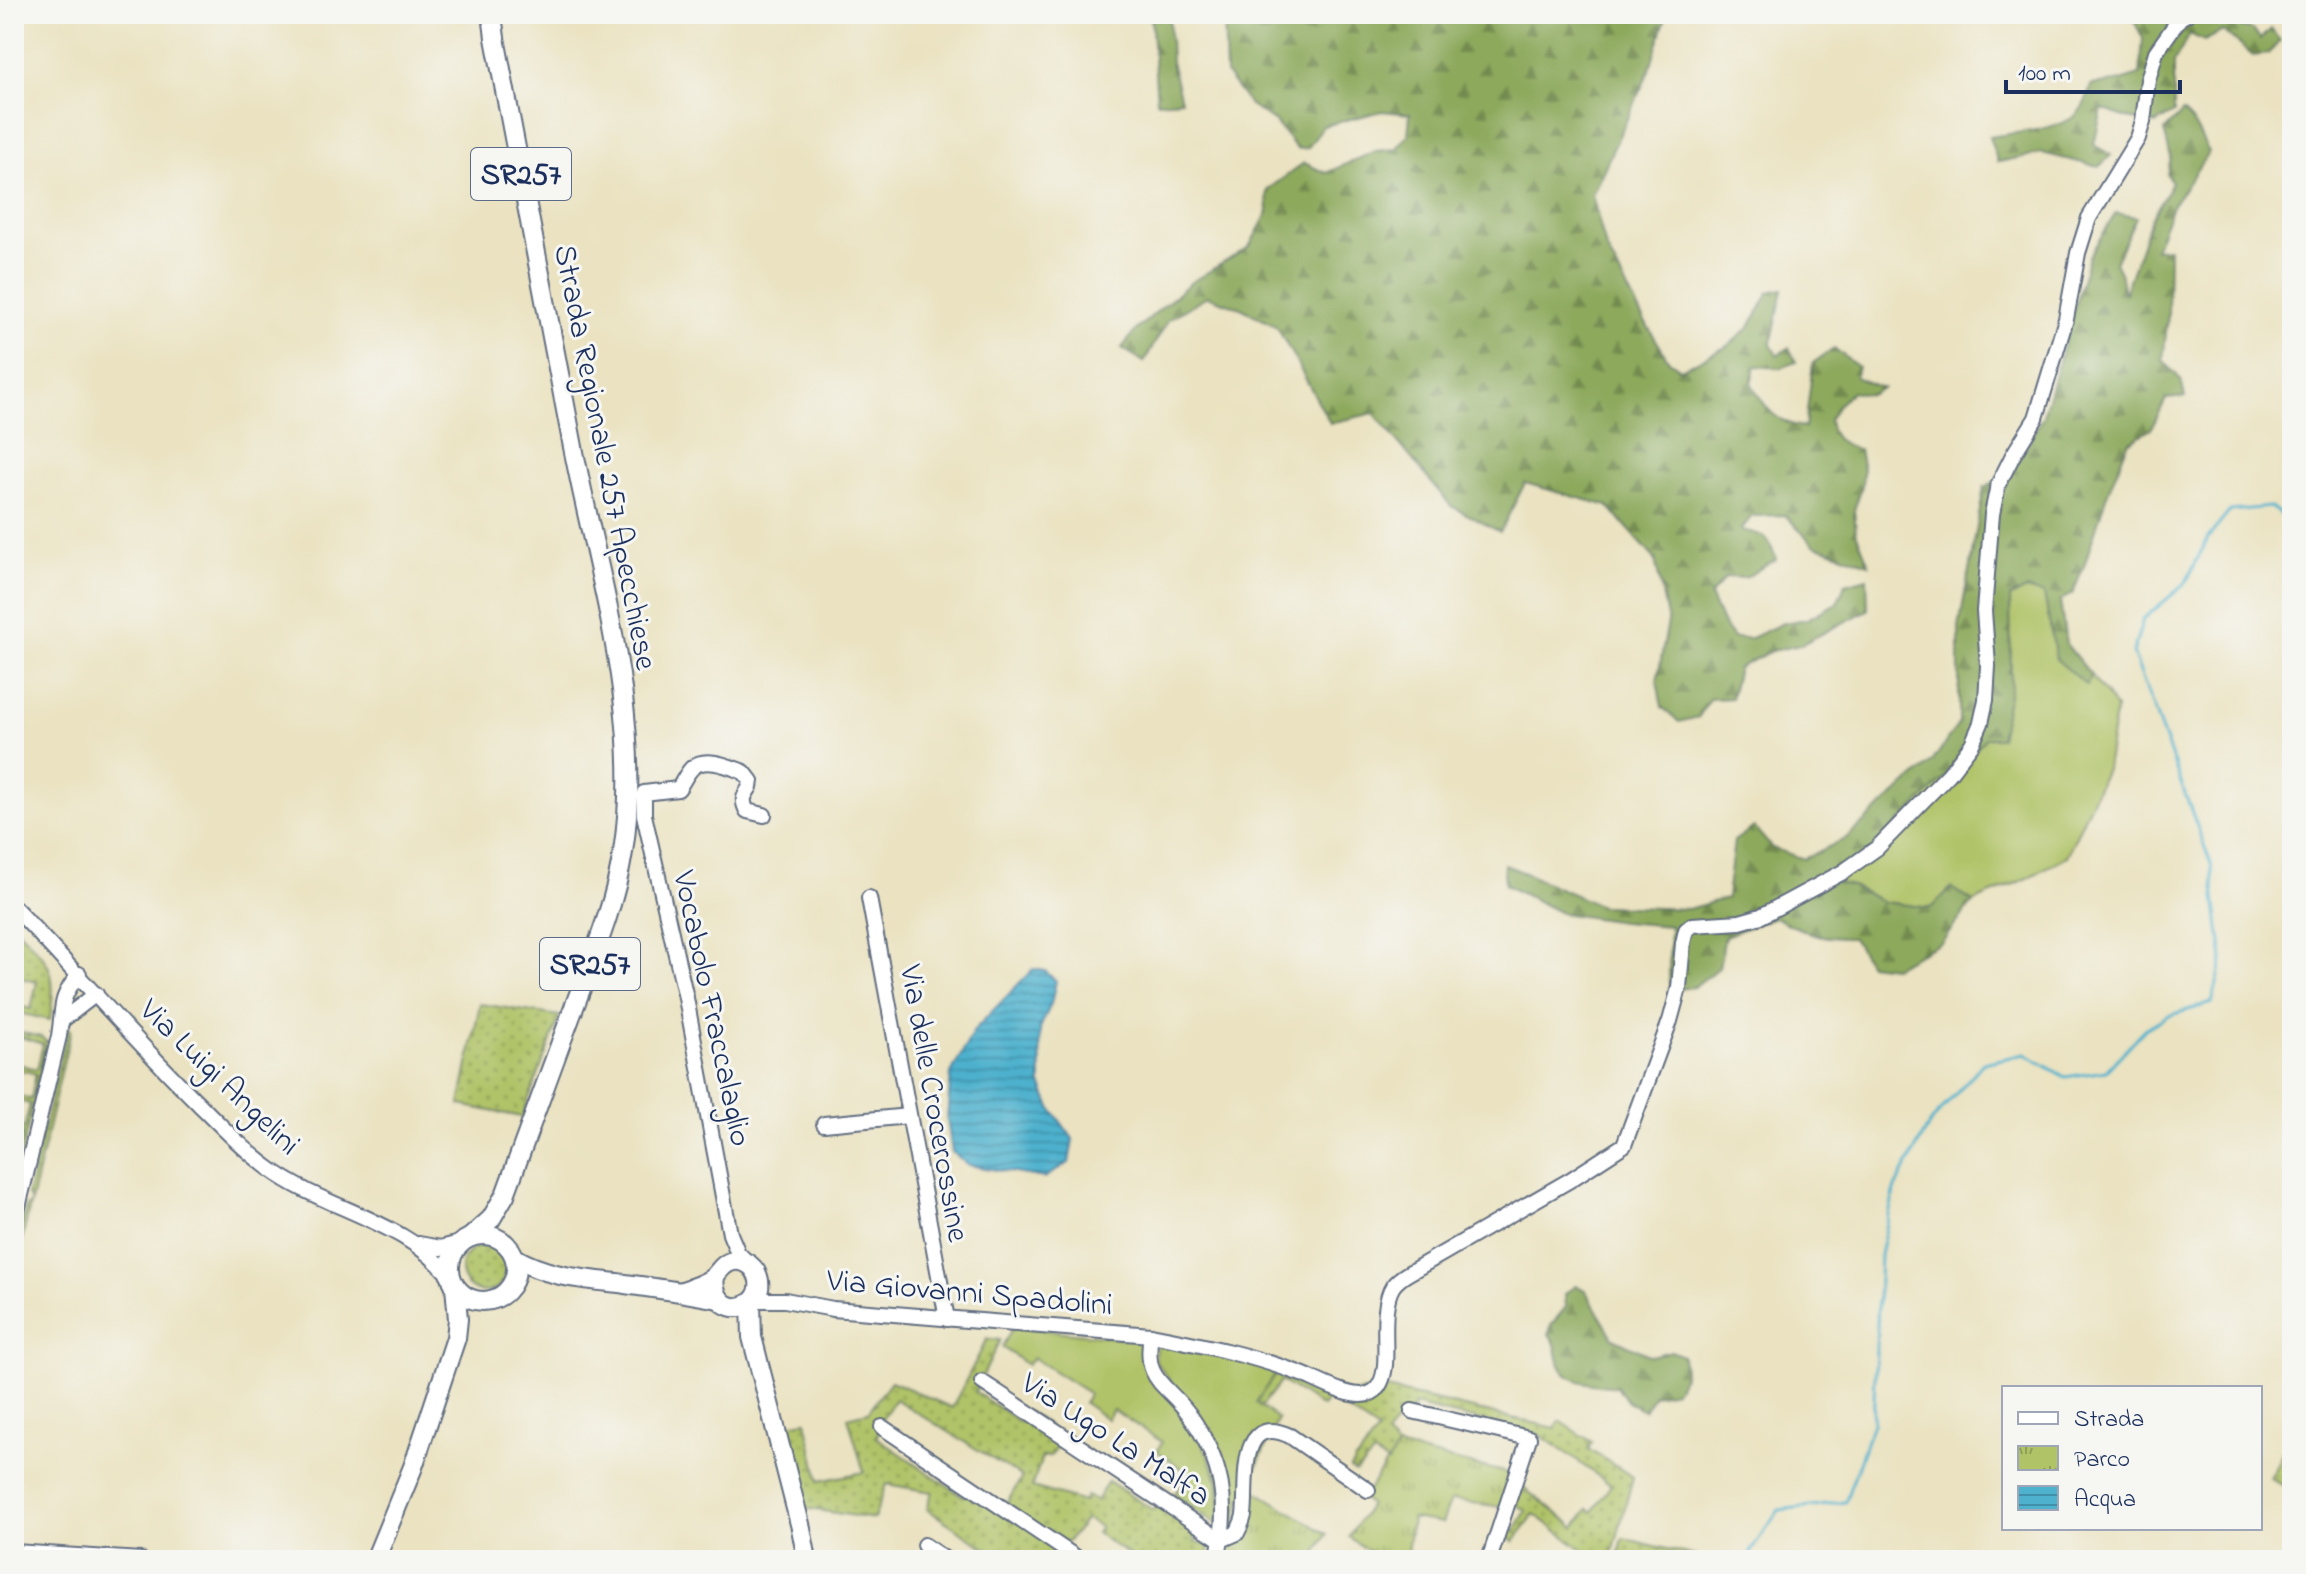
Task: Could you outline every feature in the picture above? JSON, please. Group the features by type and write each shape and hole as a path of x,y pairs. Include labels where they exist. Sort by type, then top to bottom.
{"main road":[{"name":"Strada Regionale 257 Apecchiese","path":"492,14 573,447 605,595 627,723 629,800 623,855 602,932 505,1195"},
{"name":"SR257","path":"372,1560 389,1529 416,1459 456,1338 458,1319 451,1258 467,1239 491,1219 505,1195"},
{"name":"SR257","path":"456,1338 469,1318 510,1288 516,1273 502,1220 505,1195"},
{"path":"467,1239 492,1236 530,1267 551,1275 681,1291 740,1307 755,1295"},
{"path":"681,1291 734,1261 748,1263 754,1268 752,1337"},
{"path":"718,1272 715,1293 742,1319 752,1337 807,1560"},
{"path":"510,1288 551,1275"},
{"path":"453,1282 462,1294 472,1299 492,1300"}],"street":[{"name":"Via Giovanni Spadolini","path":"755,1295 833,1309 1151,1335 1278,1365 1354,1394 1366,1395 1375,1391 1385,1367 1388,1299 1394,1285 1407,1274 1570,1180 1624,1145 1673,1010 1686,930 1692,925 1740,922 1761,916 1826,882 1877,848 1949,774 1972,744 1986,700 1988,666 1984,611 1992,514 1998,485 2036,418 2066,319 2078,253 2089,218 2138,138 2156,52 2180,18 2187,14"},
{"name":"Vocabolo Fraccalaglio","path":"730,1234 686,998 644,815 644,793 678,789 690,768 708,762 748,775 750,787 743,804 747,811 764,815"},
{"name":"Via delle Crocerossine","path":"869,898 947,1319"},
{"name":"Via Luigi Angelini","path":"14,907 165,1070 269,1168 295,1186 418,1244 441,1248 467,1239"},
{"path":"14,1224 61,1021 61,1004 65,992 79,974"},
{"path":"61,1021 96,994"},
{"path":"824,1124 909,1116"},
{"path":"730,1234 738,1253 748,1263"},
{"path":"718,1272 728,1253 730,1234"},
{"name":"Via Luigi Angelini","path":"418,1244 440,1263 453,1282"},
{"path":"1151,1335 1149,1364 1198,1428 1219,1473 1224,1508 1217,1560"},
{"name":"Via Ugo La Malfa","path":"982,1382 1221,1540"},
{"path":"1412,1411 1529,1438 1489,1560"},
{"path":"882,1427 1080,1560"},
{"path":"1221,1540 1237,1533 1244,1517 1245,1464 1253,1441 1264,1432 1278,1430 1290,1436 1368,1490"},
{"path":"924,1545 946,1560"},
{"path":"14,1552 141,1560"}],"green space":[{"path":"1151,14 1169,14 1171,62 1181,100 1157,102"},
{"path":"1224,14 1412,14 1424,17 1442,14 1667,14 1649,71 1592,195 1606,248 1641,315 1669,361 1681,369 1728,346 1750,327 1769,292 1783,289 1771,345 1777,355 1789,348 1796,362 1781,368 1755,366 1751,383 1772,413 1785,422 1805,428 1813,363 1834,348 1858,367 1855,377 1882,388 1870,395 1852,391 1829,420 1838,440 1859,450 1863,470 1862,486 1854,510 1856,533 1869,564 1814,545 1785,515 1752,516 1741,530 1764,537 1776,559 1745,578 1726,577 1710,596 1722,623 1733,638 1751,638 1783,623 1807,619 1837,603 1845,584 1867,578 1868,610 1800,645 1771,651 1738,668 1731,698 1709,699 1699,717 1679,722 1662,707 1657,681 1668,622 1655,559 1608,506 1525,483 1500,532 1451,506 1374,413 1330,423 1277,327 1241,308 1207,296 1168,320 1144,362 1122,348 1138,328 1190,283 1249,247 1268,212 1267,190 1304,163 1326,173 1376,151 1396,149 1408,135 1410,114 1382,111 1323,126 1308,148 1297,149 1275,122 1249,104 1226,74"},
{"path":"2130,14 2240,14 2242,28 2252,30 2261,39 2271,29 2280,41 2268,54 2253,56 2223,31 2204,41 2190,34 2174,62 2174,113 2155,124 2102,109 2094,145 2111,155 2099,167 2042,153 1998,162 1989,137 2064,122 2082,108 2091,85 2140,75 2143,38"},
{"path":"2183,112 2192,121 2209,152 2172,206 2155,249 2169,248 2168,315 2163,360 2181,380 2185,397 2166,399 2151,429 2128,443 2073,593 2060,601 2066,644 2091,675 2086,685 2056,659 2044,594 2026,589 2010,597 2011,684 2000,738 1986,738 1837,883 1852,886 1883,902 1931,908 1951,888 1973,902 1941,943 1893,967 1869,964 1853,938 1812,934 1775,917 1725,936 1719,967 1694,987 1669,990 1670,926 1561,913 1505,885 1504,864 1600,906 1688,909 1727,898 1734,841 1754,827 1772,848 1804,859 1845,839 1932,762 1959,723 1959,627 1984,487 2011,474 2043,416 2089,256 2116,213 2136,217 2115,262 2124,294 2151,219 2172,182 2167,174 2171,158 2164,131"},
{"path":"2026,589 2044,593 2057,659 2086,685 2091,675 2116,708 2106,769 2067,856 2028,878 1973,902 1951,888 1931,908 1883,902 1852,886 1837,883 1986,737 2000,738 2011,684 2010,598"},
{"path":"14,926 48,967 53,987 50,1020 14,1012 14,1005 31,1009 37,982 14,976"},
{"path":"480,1004 560,1016 522,1117 460,1105"},
{"path":"68,1027 71,1030 14,1274 14,1256 26,1206 29,1206 31,1199 27,1196"},
{"path":"14,1031 41,1037 47,1042 22,1152 20,1158 14,1160 23,1133 14,1130 14,1126 24,1128 30,1104 14,1100 14,1095 31,1099 36,1074 14,1068 14,1063 37,1069 43,1044 14,1035"},
{"path":"484,1246 500,1253 507,1269 500,1285 484,1292 468,1285 461,1269 468,1253"},
{"path":"1576,1286 1585,1290 1613,1338 1651,1356 1671,1351 1683,1356 1684,1375 1675,1391 1654,1395 1644,1410 1628,1402 1617,1387 1581,1382 1566,1374 1549,1334 1551,1325 1566,1307 1565,1293"},
{"path":"1013,1327 1145,1340 1144,1364 1181,1410 1212,1463 1220,1500 1218,1525 1174,1495 1188,1473 1157,1451 1162,1442 1113,1410 1107,1419 1084,1403 1088,1393 1033,1358 1027,1365 1002,1347"},
{"path":"987,1339 1000,1340 975,1392 1020,1422 1027,1411 1049,1426 1043,1437 1057,1446 1051,1456 1042,1457 1032,1487 1084,1502 1086,1496 1096,1501 1108,1481 1153,1510 1162,1501 1204,1528 1201,1535 1194,1535 1195,1542 1210,1547 1207,1560 1137,1560 1096,1533 1100,1527 1086,1519 1062,1548 1080,1560 1003,1560 927,1509 932,1492 886,1484 874,1519 804,1508 784,1425 806,1421 819,1481 864,1472 848,1417 868,1412 891,1381 952,1408","holes":["895,1399 1022,1477 1004,1508 970,1486 963,1496 876,1437 882,1427 879,1424"]},
{"path":"1166,1341 1279,1368 1256,1403 1278,1419 1240,1504 1235,1526 1228,1528 1210,1435 1156,1362 1158,1345"},
{"path":"1279,1368 1343,1395 1382,1388 1555,1428 1560,1421 1592,1442 1588,1449 1633,1477 1611,1560 1590,1560 1592,1556 1534,1514 1514,1542 1502,1534 1505,1528 1514,1532 1526,1511 1513,1502 1518,1484 1575,1527 1588,1509 1592,1512 1611,1485 1540,1435 1414,1405 1412,1411 1404,1412 1386,1436 1397,1447 1388,1463 1374,1454 1356,1472 1350,1469 1378,1431 1329,1398 1322,1407 1281,1381 1261,1407 1256,1403"},
{"path":"2292,1431 2292,1490 2270,1479"},
{"path":"1397,1447 1513,1474 1502,1507 1451,1500 1442,1523 1412,1518 1407,1552 1419,1557 1419,1560 1381,1560 1349,1537 1370,1505 1363,1498"},
{"path":"1253,1489 1327,1534 1312,1560 1222,1560 1225,1544 1249,1519"},
{"path":"1623,1538 1711,1560 1618,1560"}],"water":[{"path":"1033,969 1045,971 1056,981 1051,1004 1040,1028 1041,1084 1051,1108 1073,1139 1069,1163 1044,1178 968,1165 952,1152 947,1119 951,1074 974,1030"}],"waterway":[{"path":"1750,1560 1751,1551 1779,1510 1845,1502 1873,1423 1880,1255 1895,1188 1930,1123 1983,1063 2025,1054 2065,1077 2106,1071 2145,1029 2167,1016 2212,1003 2223,960 2211,864 2133,653 2143,619 2185,584 2208,538 2230,511 2270,507 2292,519"}]}
